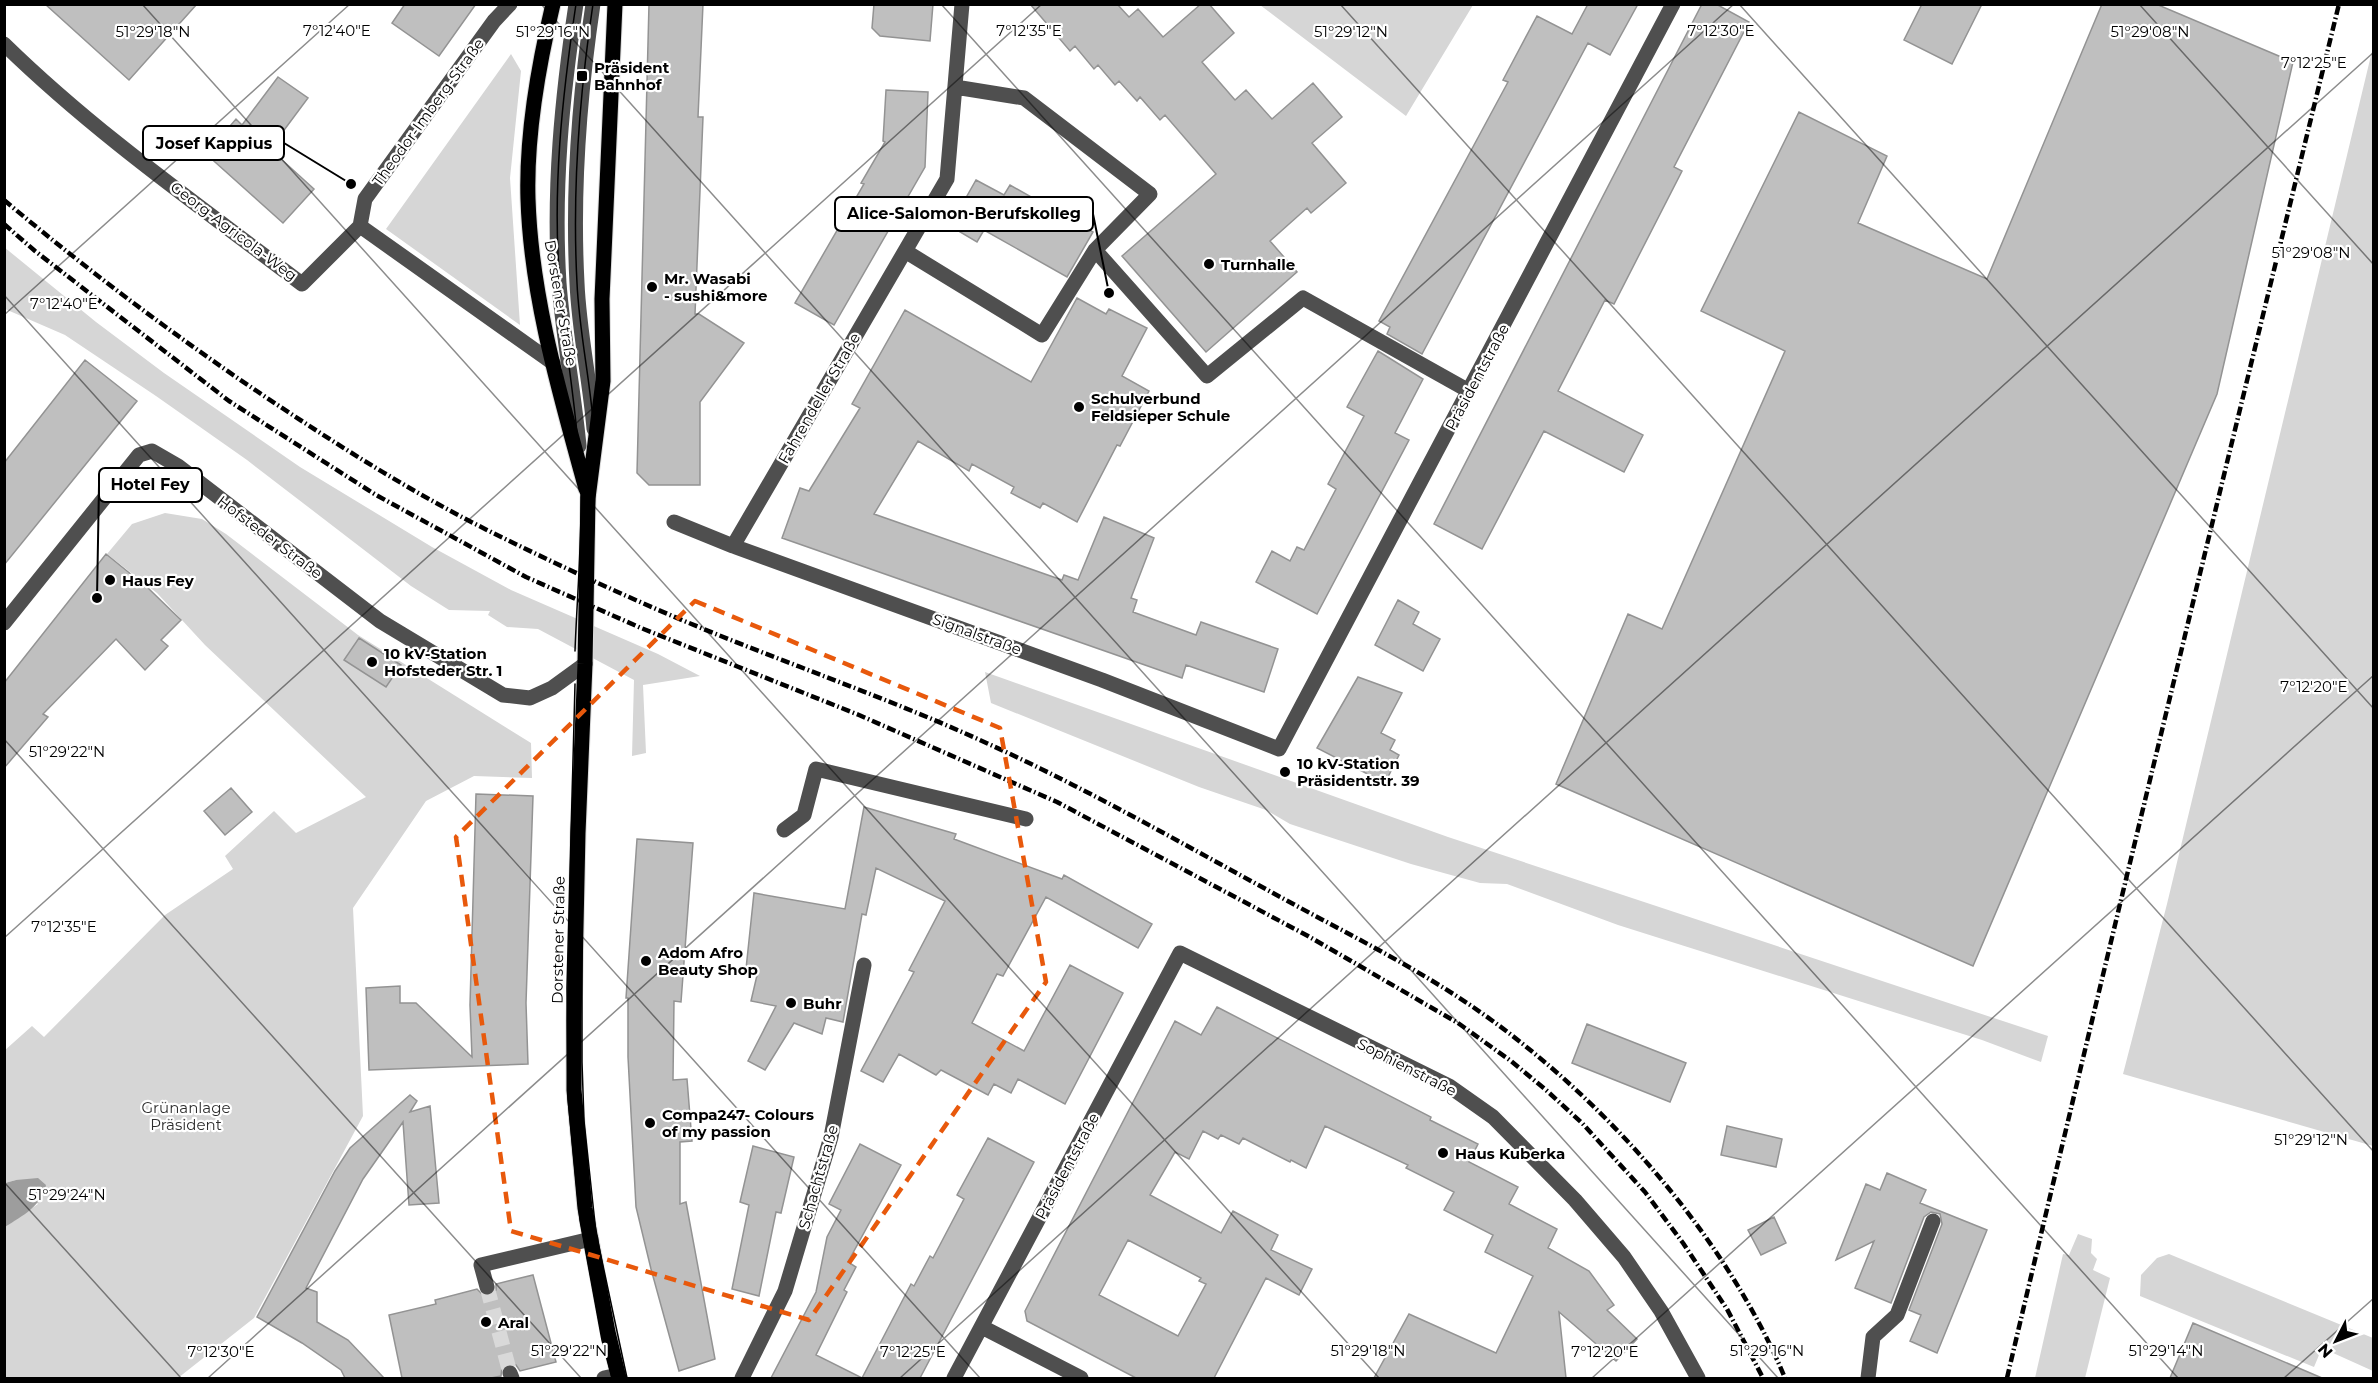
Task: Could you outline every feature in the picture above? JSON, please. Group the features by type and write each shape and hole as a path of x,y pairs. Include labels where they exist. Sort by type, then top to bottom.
{"main road":[{"name":"Dorstener Straße","path":"553,4 537,79 528,197 533,261 553,363 588,498"},
{"name":"Dorstener Straße","path":"614,1377 591,1239 578,1135 574,1079 578,833 585,664 588,498 603,381 602,299 615,4"}],"street":[{"name":"Theodor-Imberg-Straße","path":"360,226 366,199 494,21 510,4"},
{"path":"576,4 560,137 557,243 580,467"},
{"path":"593,4 582,76 575,197 577,286 595,444"},
{"name":"Fahrendeller Straße","path":"733,546 947,179 962,4"},
{"name":"Präsidentstraße","path":"1279,749 1673,4"},
{"name":"Georg-Agricola-Weg","path":"4,44 44,83 90,121 302,284 360,226"},
{"path":"905,251 1042,335 1095,250 1150,194 1024,98 955,87"},
{"path":"360,226 553,363"},
{"path":"1095,250 1207,376 1303,298 1469,391"},
{"name":"Hofsteder Straße","path":"4,623 138,455 152,451 178,466 380,621 503,695 530,698 552,688 585,664"},
{"name":"Signalstraße","path":"674,522 733,546 1102,680 1279,749"},
{"path":"784,830 804,815 816,769 1026,819"},
{"name":"Präsidentstraße","path":"954,1378 1180,953"},
{"name":"Sophienstraße","path":"1180,953 1449,1086 1493,1117 1575,1200 1624,1257 1661,1311 1698,1378"},
{"name":"Schachtstraße","path":"742,1378 785,1291 831,1137 864,965"},
{"path":"1868,1378 1873,1337 1897,1315 1933,1221"},
{"path":"487,1287 481,1265 591,1239"},
{"path":"981,1327 1081,1378"}],"highlighted area":[{"path":"695,601 1000,728 1046,982 809,1320 511,1231 456,837"}],"green space":[{"path":"1260,4 1473,5 1406,116"},
{"path":"2373,47 2374,1146 2123,1074 2167,904"},
{"path":"511,54 521,71 510,178 520,325 386,229"},
{"path":"4,247 96,322 164,373 300,467 432,547 511,590 658,654 700,676 643,685 646,753 632,756 634,680 538,629 507,627 488,615 490,611 449,610 411,586 247,460 156,396 65,335 5,309"},
{"name":"Grünanlage Präsident","path":"165,513 202,519 226,534 358,635 531,743 532,778 474,776 426,801 353,908 363,1116 254,1318 178,1378 5,1378 5,1227 38,1204 16,1180 5,1183 4,1051 32,1026 44,1037 165,915 233,869 225,856 274,811 296,833 366,797 205,645 157,593 107,554 132,524"},
{"path":"985,672 1448,837 2048,1036 2041,1062 1982,1040 1618,925 1507,884 1480,883 1411,864 1290,824 1266,810 1199,787 991,703"},
{"path":"2078,1234 2092,1239 2091,1253 2097,1259 2093,1270 2110,1278 2085,1378 2035,1378 2063,1254 2069,1255"},
{"path":"2169,1254 2373,1338 2373,1371 2322,1348 2314,1367 2140,1296 2141,1275 2157,1258"}],"shaded area":[{"path":"38,1178 46,1185 36,1205 5,1227 5,1183"}],"building":[{"path":"45,4 197,4 129,80"},
{"path":"405,4 476,4 439,56 392,23"},
{"path":"649,4 703,4 698,117 703,117 695,314 699,314 744,343 700,402 700,485 649,485 637,473"},
{"path":"874,4 933,4 930,41 880,36 872,28"},
{"path":"1030,4 1117,4 1129,17 1138,9 1163,37 1201,4 1209,4 1234,33 1202,62 1235,100 1246,90 1272,119 1313,83 1342,117 1312,143 1346,183 1311,213 1307,208 1270,241 1297,272 1206,352 1122,256 1216,174 1165,115 1160,120 1140,97 1137,101 1119,81 1115,85 1098,65 1094,69 1075,46 1070,51"},
{"path":"1588,4 1638,4 1610,55 1588,43 1422,354 1387,334 1390,327 1379,321 1508,82 1503,80 1537,16 1572,34"},
{"path":"1702,4 1716,4 1749,22 1674,167 1682,171 1614,304 1605,300 1558,391 1643,435 1624,472 1544,431 1482,549 1434,524"},
{"path":"1922,4 1982,4 1952,64 1904,40"},
{"path":"2102,4 2156,4 2293,62 2217,394 1973,966 1556,784 1628,614 1662,629 1785,351 1701,311 1799,112 1887,156 1858,223 1987,279"},
{"path":"278,77 308,98 270,149 314,189 283,223 206,154 236,119 242,125"},
{"path":"886,90 928,92 925,167 834,325 795,303 864,184 861,183 885,142 883,141"},
{"path":"976,180 1004,195 1010,185 1093,232 1067,277 984,230 977,242 950,226"},
{"path":"1077,298 1106,314 1109,309 1147,328 1122,376 1149,391 1120,446 1117,445 1077,522 1043,503 1040,508 1011,493 1014,487 972,464 969,471 918,441 874,514 1062,580 1064,575 1078,580 1104,517 1154,538 1131,598 1137,600 1133,612 1196,635 1201,622 1278,649 1264,692 1186,665 1182,678 782,538 800,488 809,491 860,408 852,404 905,310 1031,382"},
{"path":"1378,351 1423,379 1395,433 1409,440 1317,614 1256,582 1272,551 1290,561 1297,547 1304,550 1336,489 1328,484 1364,416 1347,407"},
{"path":"85,360 137,401 4,565 4,463"},
{"path":"106,554 148,588 181,620 161,640 168,646 145,670 116,639 43,714 48,717 4,768 4,683"},
{"path":"1398,600 1419,612 1413,624 1440,639 1423,671 1375,645"},
{"name":"10 kV-Station Hofsteder Str. 1","path":"359,638 401,665 386,687 344,660"},
{"path":"1358,677 1402,693 1381,733 1395,740 1390,750 1399,755 1385,783 1317,748"},
{"path":"231,788 252,812 225,835 204,811"},
{"path":"476,794 533,796 526,1003 528,1064 369,1070 366,988 400,986 400,1003 416,1003 472,1057 470,1005"},
{"path":"864,807 956,834 954,839 1062,879 1064,875 1152,924 1138,948 1046,897 1003,976 997,974 972,1023 1024,1051 1070,965 1123,993 1065,1104 1018,1079 1011,1093 994,1084 988,1095 941,1070 936,1075 899,1054 883,1082 861,1071 914,972 909,970 945,901 876,868 866,915 862,914 843,1022 826,1018 822,1034 794,1023 765,1070 748,1061 776,1006 751,1001 758,971 746,969 754,893 845,909"},
{"path":"637,839 693,843 681,1002 674,1001 673,1080 687,1079 692,1141 680,1142 680,1204 686,1202 715,1359 679,1371 636,1207 628,1057 628,998 626,998"},
{"path":"1217,1007 1431,1117 1430,1120 1478,1144 1469,1162 1518,1187 1509,1204 1557,1229 1548,1248 1589,1271 1614,1305 1607,1310 1637,1339 1616,1361 1559,1312 1566,1378 1374,1378 1409,1314 1496,1353 1533,1276 1485,1252 1493,1235 1444,1210 1454,1192 1406,1168 1408,1165 1325,1126 1306,1168 1243,1138 1239,1144 1221,1135 1218,1139 1203,1131 1189,1159 1175,1152 1150,1195 1221,1233 1233,1211 1278,1235 1271,1250 1312,1269 1299,1295 1266,1278 1214,1378 1136,1378 1027,1321 1025,1311 1175,1021 1201,1035","holes":["1128,1240 1201,1278 1199,1281 1206,1284 1178,1336 1099,1295"]},
{"path":"1587,1024 1686,1063 1670,1102 1572,1063"},
{"path":"410,1095 417,1101 410,1112 430,1106 439,1203 409,1205 403,1122 363,1179 306,1288 317,1292 317,1322 348,1340 384,1378 345,1378 341,1370 302,1343 257,1317 335,1171 350,1148"},
{"path":"1727,1126 1782,1139 1776,1167 1721,1155"},
{"path":"988,1138 1034,1162 920,1378 862,1378 911,1284 914,1286 930,1256 933,1258 964,1199 957,1195"},
{"path":"860,1144 901,1165 848,1262 856,1267 844,1290 847,1292 816,1355 862,1378 771,1378 816,1292 827,1237 841,1210 829,1204"},
{"path":"753,1146 794,1157 781,1213 776,1212 759,1296 732,1289 749,1205 740,1202"},
{"path":"1887,1173 1926,1190 1920,1203 1987,1230 1937,1353 1910,1341 1921,1315 1909,1310 1942,1224 1940,1214 1931,1212 1924,1217 1891,1303 1855,1288 1874,1241 1836,1260 1866,1184 1880,1190"},
{"path":"1774,1217 1786,1243 1761,1255 1748,1230"},
{"path":"533,1275 556,1362 520,1371 516,1365 507,1364 502,1367 501,1376 491,1378 402,1378 389,1315 436,1304 435,1300 477,1289 484,1296 490,1296 496,1290 496,1284"},
{"path":"2193,1323 2322,1378 2170,1378"}],"tunnel":[{"path":"487,1287 510,1373"}],"tram line":[{"path":"575,651 581,488 578,437 560,285 557,215 566,74 576,4"},
{"path":"593,4 580,109 575,213 578,300 595,444 582,892 582,1062 584,1121 596,1233 627,1378"},
{"path":"575,684 567,988 568,1099 580,1220 602,1340 612,1378"}],"railway":[{"path":"2007,1378 2339,4"},
{"path":"4,200 120,293 239,379 362,460 458,515 664,612 918,713 1029,763 1134,817 1425,976 1473,1007 1521,1042 1567,1082 1612,1125 1654,1172 1694,1221 1729,1272 1760,1324 1785,1378"},
{"path":"4,224 35,251 229,401 376,495 526,577 641,628 859,715 1057,802 1308,936 1458,1023 1511,1061 1546,1090 1582,1123 1645,1192 1683,1243 1727,1309 1763,1378"}],"place":[{"name":"Präsident Bahnhof","path":"582,76"},
{"name":"Josef Kappius","path":"351,184"},
{"name":"Turnhalle","path":"1209,264"},
{"name":"Mr. Wasabi - sushi&more","path":"652,287"},
{"name":"Alice-Salomon-Berufskolleg","path":"1109,293"},
{"name":"Schulverbund Feldsieper Schule","path":"1079,407"},
{"name":"Haus Fey","path":"110,580"},
{"name":"Hotel Fey","path":"97,598"},
{"name":"10 kV-Station Hofsteder Str. 1","path":"372,662"},
{"name":"10 kV-Station Präsidentstr. 39","path":"1285,772"},
{"name":"Adom Afro Beauty Shop","path":"646,961"},
{"name":"Buhr","path":"791,1003"},
{"name":"Compa247- Colours of my passion","path":"650,1123"},
{"name":"Haus Kuberka","path":"1443,1153"},
{"name":"Aral","path":"486,1322"}]}
